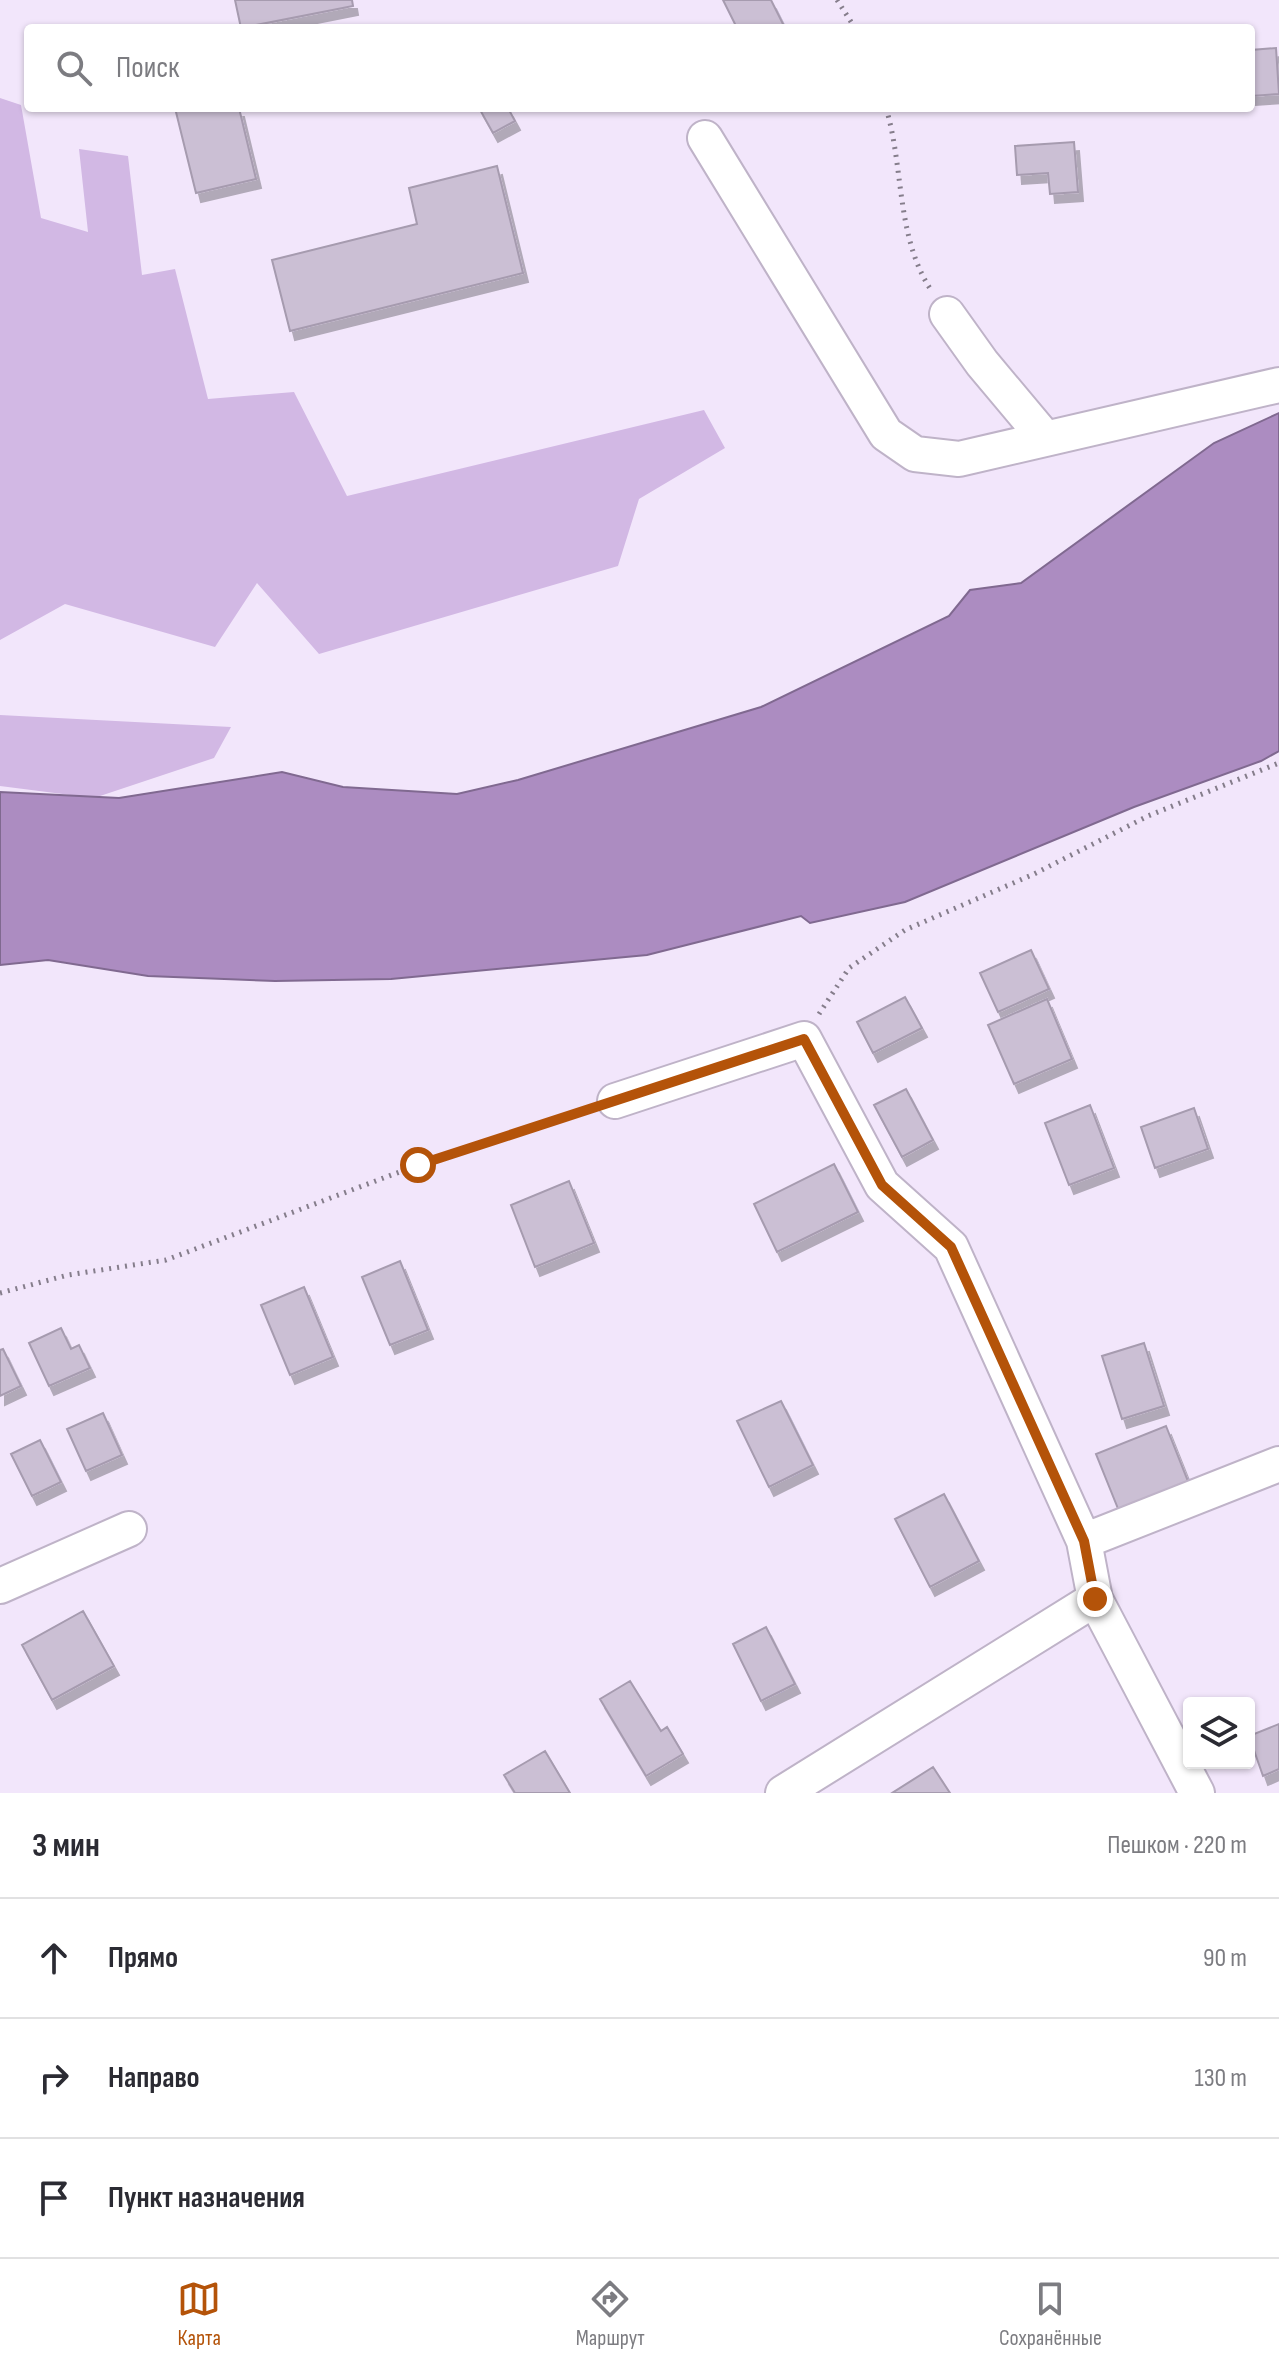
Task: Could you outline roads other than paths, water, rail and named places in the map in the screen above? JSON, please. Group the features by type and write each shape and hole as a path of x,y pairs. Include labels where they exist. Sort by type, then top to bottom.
{"street":[{"path":"705,138 886,434 915,454 959,459 1279,385"},
{"path":"947,314 982,363 1044,437"},
{"path":"615,1101 804,1039 882,1185 951,1247 1084,1541 1095,1599 1197,1793"},
{"path":"1084,1541 1279,1464"},
{"path":"0,1586 129,1529"},
{"path":"783,1793 1095,1599"}]}
